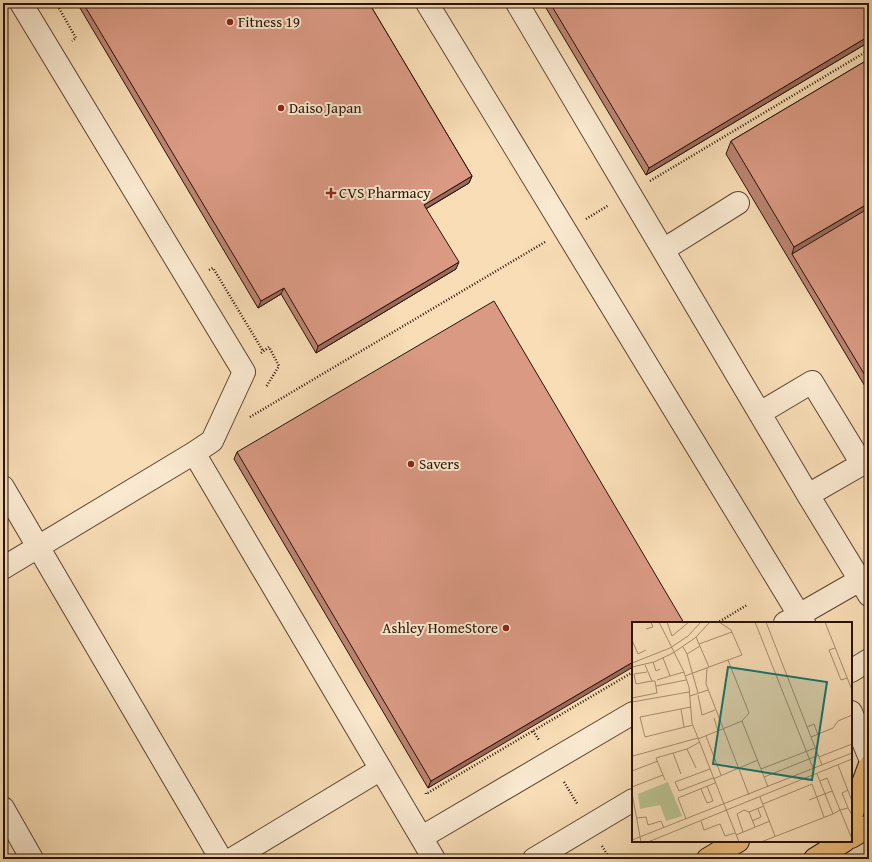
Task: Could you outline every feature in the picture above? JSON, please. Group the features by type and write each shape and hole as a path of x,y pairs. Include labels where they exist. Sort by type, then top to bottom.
{"main road":[{"path":"852,772 869,762"},
{"path":"852,813 869,767"},
{"path":"852,836 869,826"},
{"path":"708,859 736,842"},
{"path":"815,859 841,842"}],"lane":[{"path":"3,568 212,441 244,372 22,3"},
{"path":"427,3 796,620 864,587 517,3"},
{"path":"664,250 738,203"},
{"path":"760,413 812,382 865,462 808,494"},
{"path":"194,453 434,859"},
{"path":"3,487 221,859"},
{"path":"852,670 869,660"},
{"path":"422,837 632,714"},
{"path":"852,714 869,756"},
{"path":"232,859 381,769"},
{"path":"534,859 632,801"},
{"path":"3,808 32,859"}],"path":[{"path":"240,365 269,347 279,366 264,390"},
{"path":"245,421 249,414"},
{"path":"719,622 747,605"},
{"path":"422,788 426,794 632,673"},
{"path":"533,731 610,859"}],"building":[{"path":"83,3 369,3 472,176 424,205 459,262 318,346 284,288 261,301"},
{"path":"550,3 869,3 869,36 649,168"},
{"path":"869,59 869,203 794,247 731,141"},
{"path":"869,208 869,382 792,254"},
{"path":"494,301 683,622 632,622 632,663 431,781 237,452"}],"place":[{"name":"Fitness 19","path":"230,22"},
{"name":"Daiso Japan","path":"281,108"},
{"name":"CVS Pharmacy","path":"331,193"},
{"name":"Savers","path":"411,464"},
{"name":"Ashley HomeStore","path":"506,628"}]}
